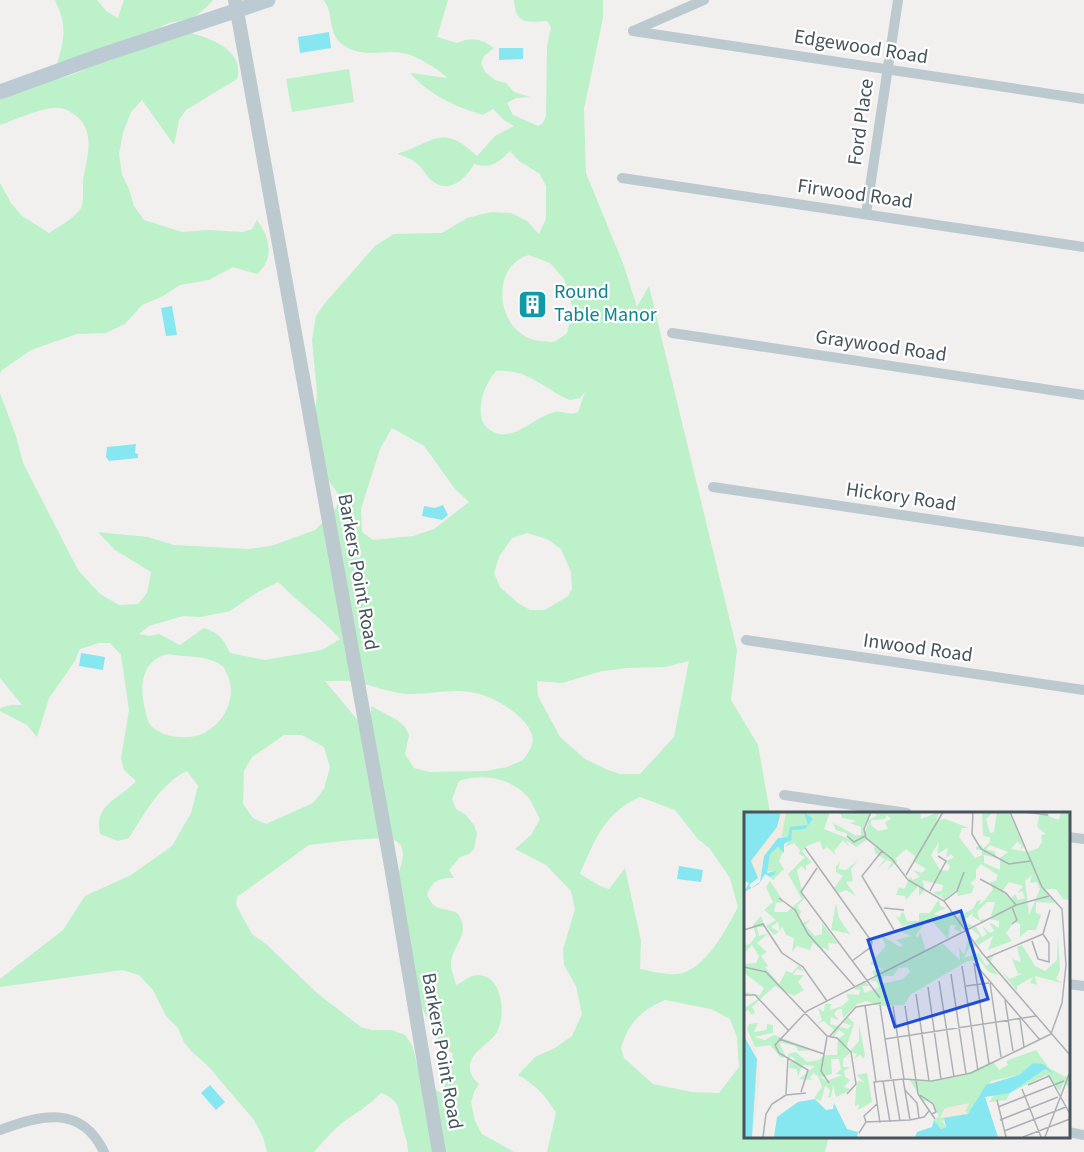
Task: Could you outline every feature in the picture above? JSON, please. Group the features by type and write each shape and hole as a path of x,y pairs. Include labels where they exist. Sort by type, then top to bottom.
{"main road":[{"path":"0,92 236,5 268,0"}],"street":[{"name":"Edgewood Road","path":"704,0 633,31 1084,99"},
{"name":"Ford Place","path":"866,214 898,0"},
{"name":"Barkers Point Road","path":"236,5 391,866 439,1152"},
{"name":"Firwood Road","path":"622,178 1084,247"},
{"name":"Graywood Road","path":"672,333 1084,394"},
{"name":"Hickory Road","path":"713,487 1084,542"},
{"name":"Inwood Road","path":"746,640 1084,690"},
{"path":"784,795 901,812"},
{"path":"1069,837 1084,839"},
{"path":"1069,984 1084,986"},
{"path":"0,1130 43,1116 72,1119 88,1130 104,1152"},
{"path":"1069,1132 1084,1135"}],"green space":[{"path":"55,0 97,0 106,11 118,18 124,0 213,0 192,17 57,64 64,32 62,17"},
{"path":"323,0 448,0 437,37 457,43 476,40 485,42 494,48 484,56 481,63 485,72 495,80 506,83 514,92 530,97 516,98 507,103 513,115 538,126 543,123 546,116 547,47 551,27 547,21 523,20 517,13 514,0 603,0 603,18 584,109 586,173 624,266 637,307 649,286 737,650 731,700 758,745 770,812 744,812 744,1137 829,1137 825,1152 547,1152 556,1113 540,1091 518,1075 535,1057 555,1048 572,1036 582,1014 576,986 564,965 563,950 575,909 571,891 546,865 515,849 531,835 540,819 532,803 526,795 512,785 486,777 459,781 452,799 456,809 466,815 474,825 477,834 474,849 469,854 460,857 449,870 454,878 437,881 431,886 427,895 436,907 457,913 462,921 462,934 451,960 456,985 472,976 482,976 490,979 500,994 502,1014 497,1032 478,1050 470,1064 472,1075 479,1084 471,1102 475,1121 482,1134 514,1152 408,1152 398,1107 393,1099 381,1093 338,1126 314,1152 267,1152 263,1137 254,1120 208,1066 191,1051 178,1028 166,1016 153,990 139,975 122,970 0,987 0,979 63,930 85,896 131,875 172,846 191,813 198,786 187,771 161,791 129,838 118,841 100,834 99,824 104,809 136,781 124,770 121,758 129,710 121,655 110,643 99,643 80,649 75,661 49,698 37,737 27,725 0,711 0,708 11,705 22,705 0,678 0,393 23,463 78,570 100,594 119,605 138,604 147,593 151,572 115,550 98,532 148,537 174,545 248,549 271,546 315,530 334,511 341,498 320,468 313,436 317,393 312,340 316,316 375,246 394,234 442,233 467,218 491,212 511,213 527,221 539,234 546,219 546,186 540,174 519,161 510,151 494,164 485,166 474,164 461,180 450,186 437,184 413,161 397,154 438,138 446,138 455,140 477,156 495,136 514,126 493,109 483,115 453,104 426,88 410,73 448,78 421,60 396,52 358,52 343,45 334,34 329,10","holes":["529,255 550,263 564,279 573,309 567,333 555,341 548,342 526,337 514,327 507,315 503,301 503,286 507,273 516,262","496,371 508,371 527,376 570,400 580,398 585,392 578,412 572,414 555,412 514,432 498,434 490,430 481,418 482,397","392,428 424,446 455,489 469,502 434,529 413,536 373,540 362,532 361,509 380,449","527,533 547,539 561,549 571,572 572,589 568,596 545,610 530,610 500,587 494,573 499,557 512,538","278,582 340,639 322,650 265,660 230,653 220,637 204,628 180,645 159,634 149,636 139,634 149,626 183,616 201,617 230,611","168,654 202,658 221,665 228,676 230,701 223,716 211,729 190,737 175,737 160,732 149,723 142,692 144,675 153,662","689,661 674,737 640,774 620,774 585,759 560,737 538,696 537,681 562,683 602,671 665,667","325,681 353,681 404,694 459,691 482,695 517,714 529,728 533,742 523,760 507,767 486,771 430,772 414,768 405,754 409,735 405,727 371,706 371,736","284,735 302,735 324,747 330,767 324,789 313,803 266,824 253,818 243,804 244,771 252,757","640,797 675,810 697,838 710,849 730,878 738,907 714,948 696,966 687,971 668,974 640,969 641,941 625,868 609,889 580,874 602,829 618,811","385,838 393,840 401,847 403,857 398,876 421,1006 441,1044 453,1054 442,1093 426,1086 412,1045 405,1035 392,1030 372,1030 361,1027 317,993 266,944 252,934 236,905 237,897 309,845","665,1000 711,1009 730,1019 737,1037 739,1067 719,1093 692,1092 653,1084 624,1058 621,1048 624,1039 632,1024 649,1008"]},
{"path":"191,33 217,43 232,54 238,69 237,79 186,110 179,120 174,145 142,100 131,112 123,133 119,154 122,175 134,206 144,220 182,232 208,230 243,232 252,229 257,220 265,234 269,248 263,268 257,274 233,267 209,280 180,285 163,296 142,305 125,324 106,333 77,334 31,350 0,374 0,183 11,203 22,216 49,233 81,208 88,135 81,121 62,108 40,111 0,125 0,99 74,74 127,51"},
{"path":"349,69 354,102 292,112 286,79"}],"water":[{"path":"329,32 331,48 300,53 298,37"},
{"path":"499,48 523,48 523,59 499,60"},
{"path":"172,306 177,335 166,336 161,308"},
{"path":"136,444 135,453 138,454 138,458 109,461 106,457 107,447"},
{"path":"443,505 448,515 442,520 422,516 424,506 435,508"},
{"path":"81,653 105,657 103,670 79,666"},
{"path":"679,866 703,870 701,882 677,879"},
{"path":"210,1085 225,1102 216,1110 201,1093"}],"place":[{"name":"Round Table Manor","path":"533,304"}]}
